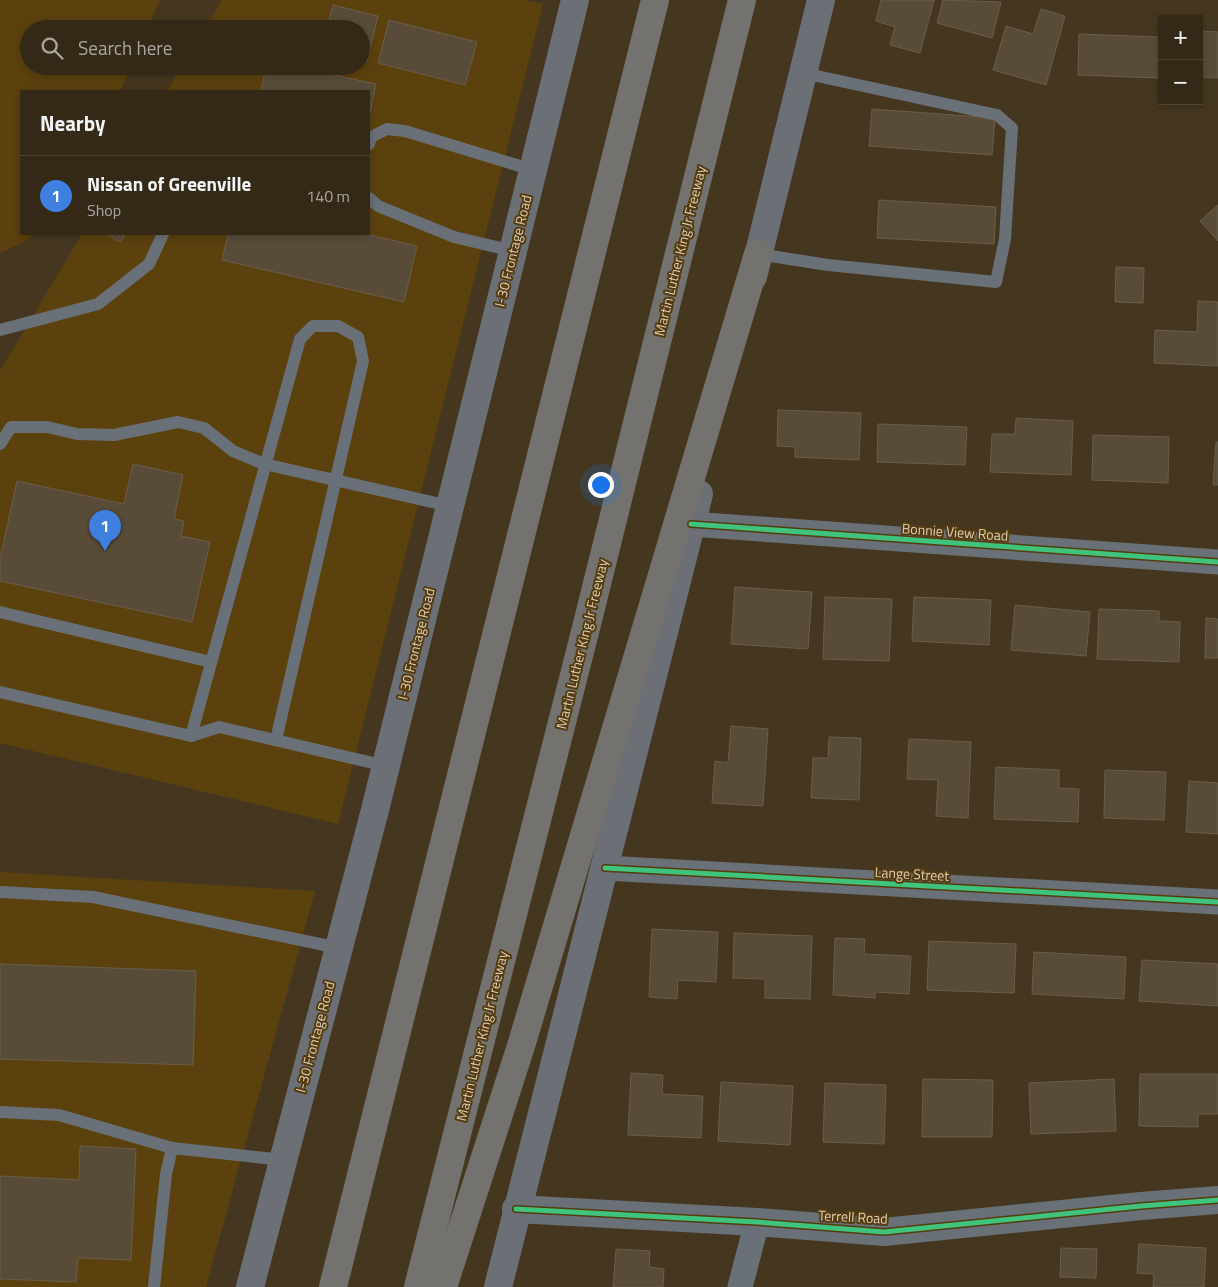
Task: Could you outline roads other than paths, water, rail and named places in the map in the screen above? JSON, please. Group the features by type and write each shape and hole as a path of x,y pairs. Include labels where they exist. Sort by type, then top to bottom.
{"highway":[{"path":"622,132 646,0"},
{"path":"333,1287 655,0"},
{"name":"Martin Luther King Jr Freeway","path":"418,1287 586,628 742,0"},
{"path":"443,1287 521,1046 758,254"},
{"path":"329,1287 345,1238"}],"main road":[{"name":"I-30 Frontage Road","path":"250,1287 386,766 575,0"},
{"path":"498,1287 516,1210 605,868 821,0"}],"street":[{"name":"Bonnie View Road","path":"691,524 1218,562"},
{"name":"Lange Street","path":"605,868 1218,902"},
{"name":"Terrell Road","path":"516,1210 758,1222 884,1232 1218,1200"},
{"path":"740,1287 758,1222"}],"lane":[{"path":"758,254 828,265 996,282 1004,239 1012,128 997,115 803,73"},
{"path":"370,139 387,129 405,131 533,170"},
{"path":"370,199 378,206 454,236 513,251"},
{"path":"0,330 98,304 149,264 163,235"},
{"path":"191,736 264,464 300,339 313,326 338,326 358,337 363,361 276,740"},
{"path":"0,444 11,427 47,427 77,434 114,435 178,422 204,428 233,451 264,464 450,506"},
{"path":"0,612 211,662"},
{"path":"0,692 191,736 220,727 386,766"},
{"path":"0,892 93,896 339,948"},
{"path":"0,1112 59,1115 172,1148 283,1160"},
{"path":"154,1287 166,1174 172,1148"}],"place":[{"name":"Nissan of Greenville","path":"105,551"}]}
